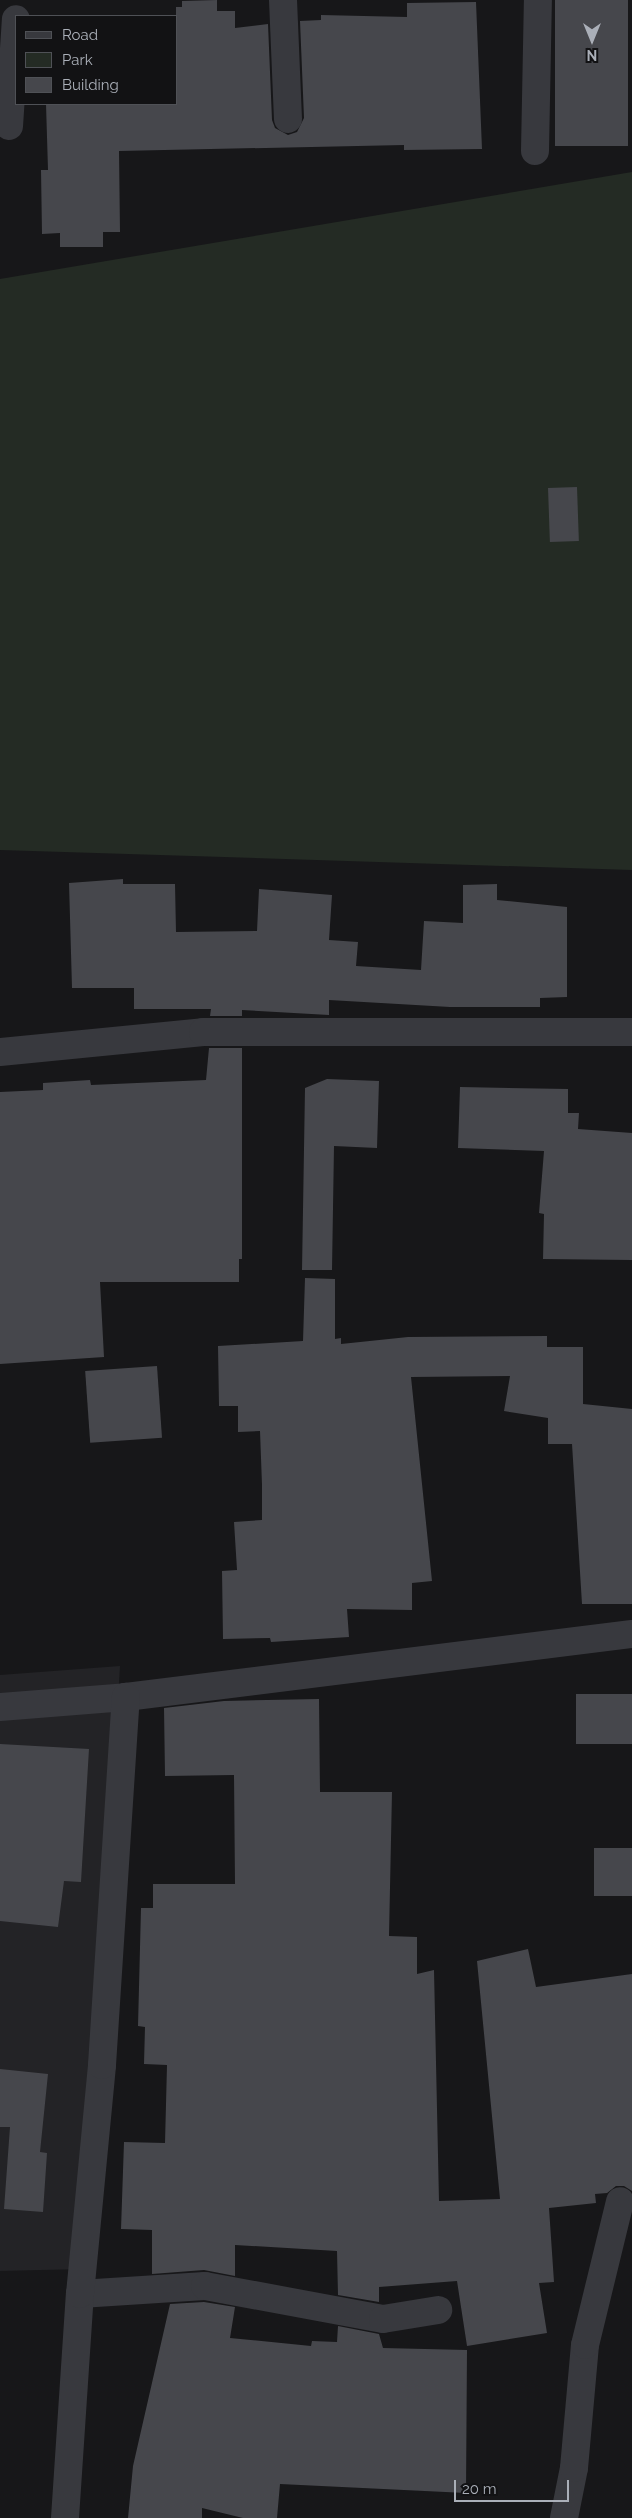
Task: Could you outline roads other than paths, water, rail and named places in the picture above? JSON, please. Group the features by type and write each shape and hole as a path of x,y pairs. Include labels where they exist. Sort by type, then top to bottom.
{"street":[{"path":"16,15 18,0"},
{"path":"283,0 288,119"},
{"path":"535,151 538,0"},
{"path":"9,126 15,33"},
{"path":"0,1052 203,1032 632,1032"},
{"path":"0,1707 126,1697 632,1634"},
{"path":"64,2518 80,2294 102,2065 126,1697"},
{"path":"564,2518 574,2468 585,2345 620,2200"},
{"path":"80,2294 205,2286 383,2319 438,2310"}]}
